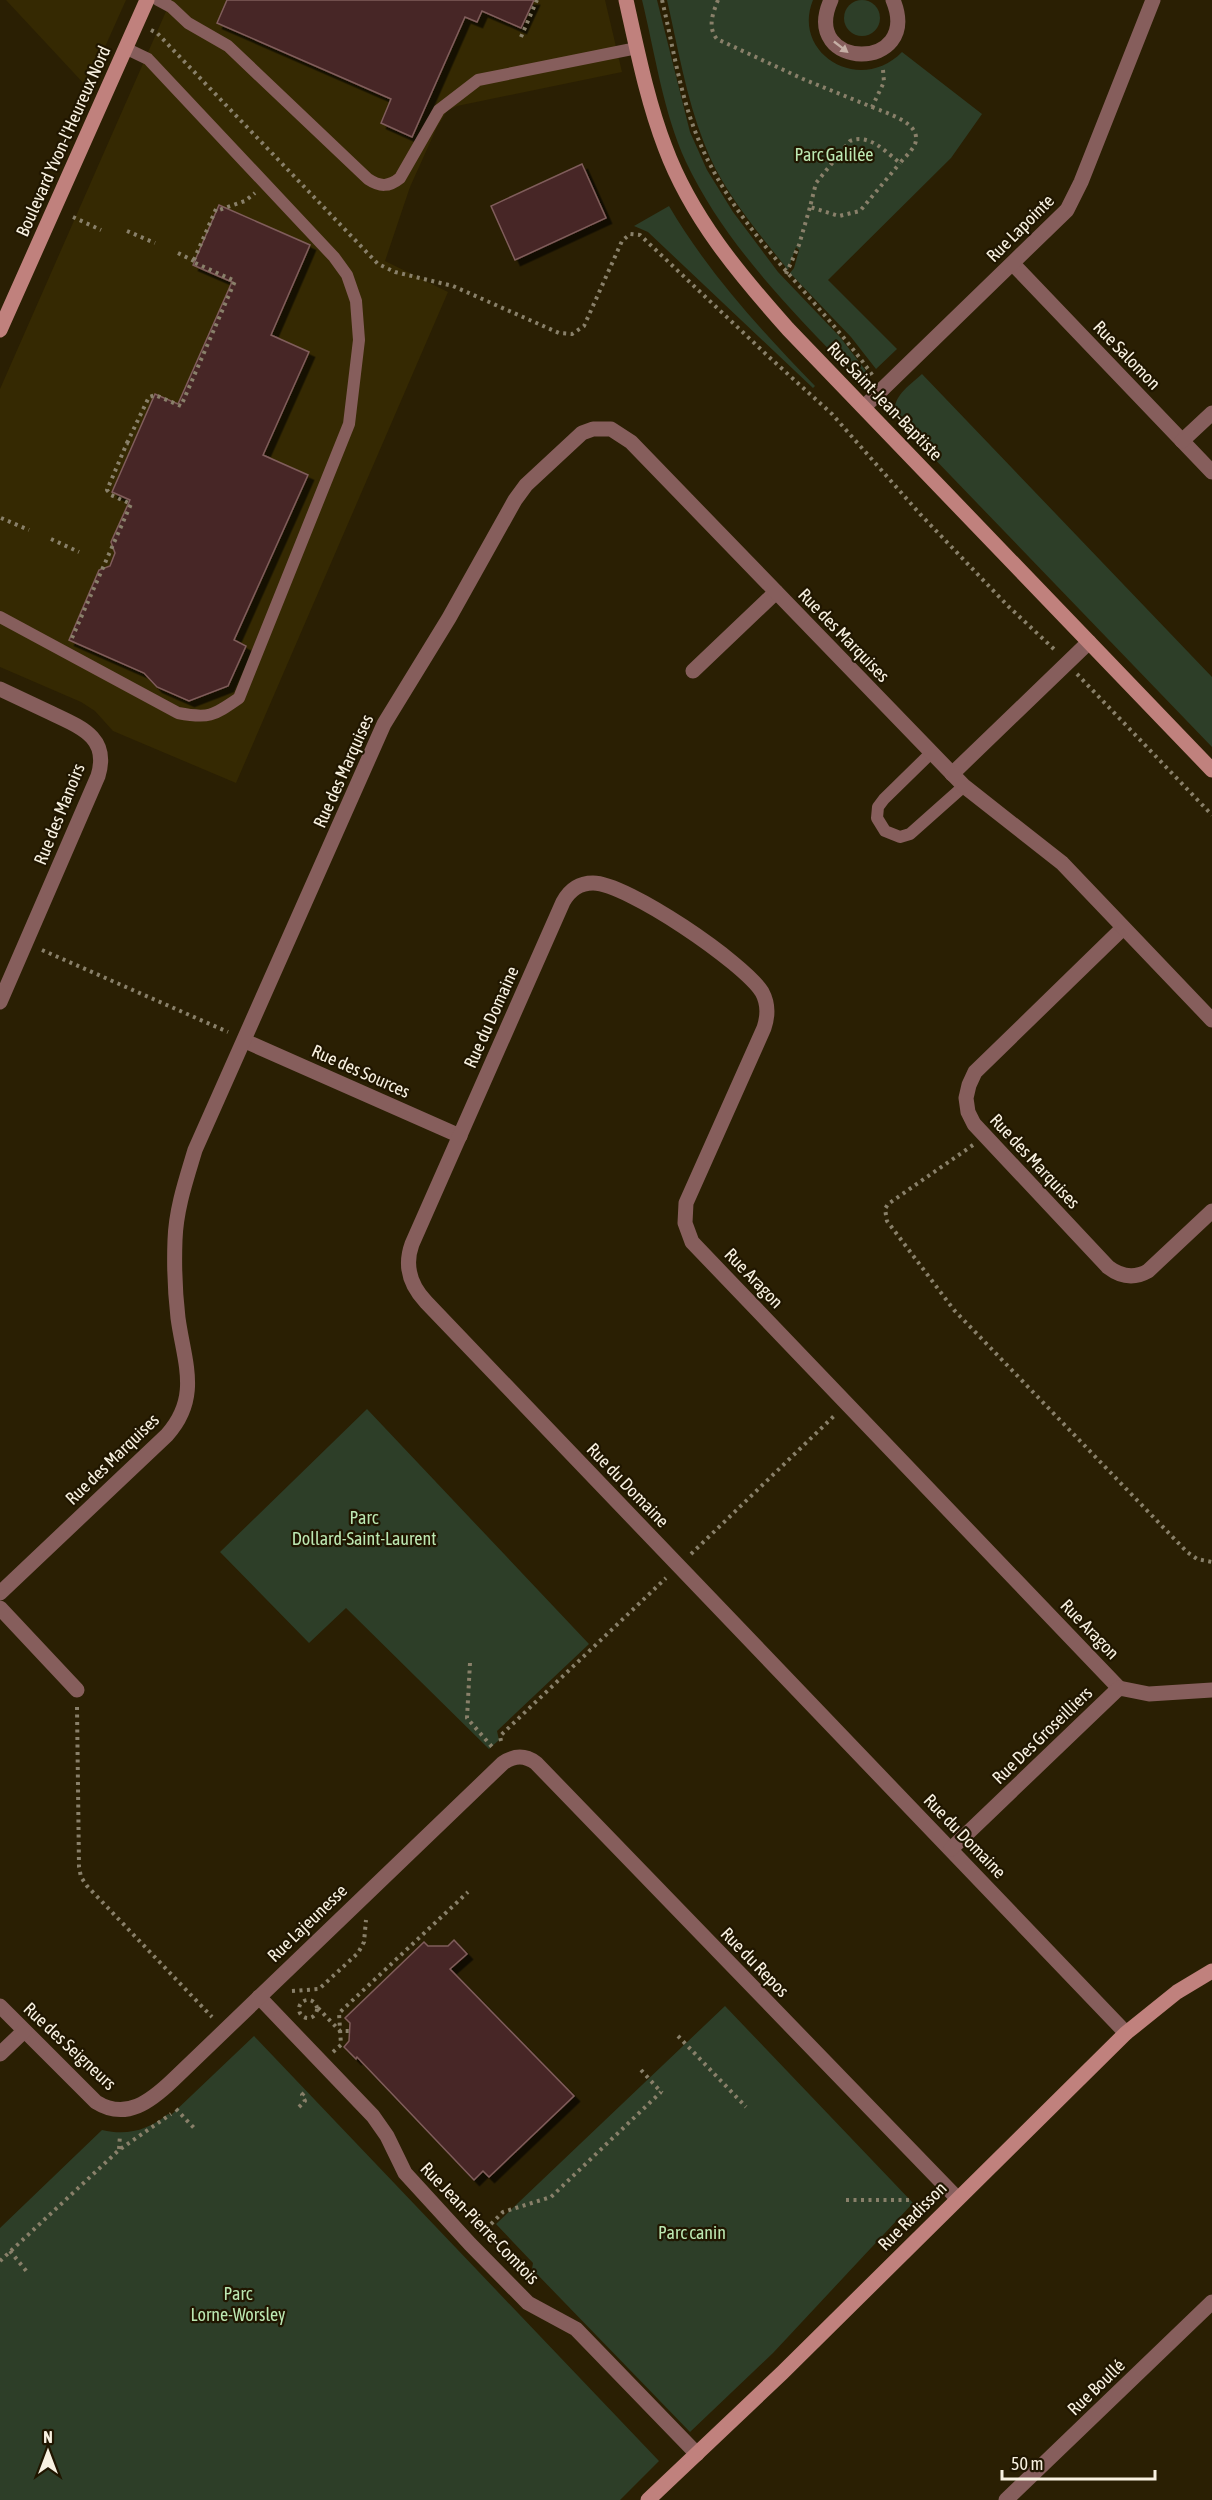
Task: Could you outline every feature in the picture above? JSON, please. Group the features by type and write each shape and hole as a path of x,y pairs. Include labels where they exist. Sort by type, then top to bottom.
{"street":[{"name":"Boulevard Yvon-l'Heureux Nord","path":"0,330 147,0"},
{"name":"Rue Saint-Jean-Baptiste","path":"626,0 665,149 690,202 759,296 1212,770"},
{"path":"831,0 826,12 829,36 837,46 857,55 879,51 895,34 898,23 893,0"},
{"name":"Rue Lapointe","path":"864,407 1013,264 1062,215 1075,198 1153,0"},
{"name":"Rue Salomon","path":"1013,264 1212,472"},
{"path":"1182,441 1212,413"},
{"name":"Rue des Marquises","path":"0,1593 166,1435 182,1414 189,1382 175,1291 175,1236 182,1190 195,1150 384,724 449,618 515,500 526,486 577,437 588,431 599,428 611,429 622,434 963,786 1062,863 1212,1020"},
{"path":"693,671 776,592"},
{"path":"952,774 1089,642"},
{"name":"Rue des Manoirs","path":"0,689 84,729 97,744 101,763 98,776 0,1002"},
{"name":"Rue Aragon","path":"586,884 598,883 609,887 681,925 723,955 757,985 764,996 767,1009 764,1028 688,1196 685,1223 689,1236 1119,1689"},
{"name":"Rue du Domaine","path":"586,884 575,889 563,902 410,1251 409,1273 417,1293 1126,2033"},
{"name":"Rue des Marquises","path":"1123,928 975,1072 967,1091 967,1105 971,1118 985,1137 1108,1267 1118,1274 1137,1276 1148,1271 1212,1211"},
{"name":"Rue des Sources","path":"245,1041 460,1136"},
{"path":"0,1608 77,1690"},
{"name":"Rue Des Groseilliers","path":"951,1849 1119,1689 1149,1694 1212,1690"},
{"name":"Rue Lajeunesse","path":"116,2110 137,2108 153,2097 503,1763 512,1758 522,1757"},
{"name":"Rue du Repos","path":"522,1757 536,1763 957,2198"},
{"name":"Rue Radisson","path":"648,2500 782,2373 1126,2033 1161,2004 1212,1971"},
{"name":"Rue Jean-Pierre-Comtois","path":"259,1997 372,2116 387,2136 405,2173 470,2244 528,2303 576,2329 696,2454"},
{"name":"Rue des Seigneurs","path":"0,2006 90,2098 102,2106 116,2110"},
{"path":"0,2054 24,2031"},
{"name":"Rue Boullé","path":"1006,2500 1212,2302"}],"lane":[{"path":"158,0 171,7 188,23 228,46 368,179 382,185 400,178 439,110 478,80 637,48"},
{"path":"0,617 178,713 197,716 215,715 239,698 349,424 359,340 356,301 347,275 334,257 148,58 125,48"},
{"path":"931,753 881,803 877,818 885,831 900,837 910,834 963,786"}],"path":[{"path":"521,37 537,0"},
{"path":"662,0 688,109 704,152 728,197 786,274 838,329 884,387"},
{"path":"718,0 711,20 713,35 717,39 803,79 872,107 912,127 916,135 915,144 860,211 839,216 810,207"},
{"path":"137,23 158,33 378,264 394,272 453,286 563,334 572,334 584,326 622,241 630,234 640,234 832,414 920,514 1212,815"},
{"path":"872,107 884,82 883,70"},
{"path":"786,274 799,245 816,183 850,141 858,138 873,142 900,163"},
{"path":"296,187 303,185"},
{"path":"194,261 216,209 245,201"},
{"path":"73,217 101,230"},
{"path":"127,231 155,243"},
{"path":"70,643 131,504 111,495 107,490 127,442 149,397 155,395 181,406 235,281 178,253"},
{"path":"127,442 133,445"},
{"path":"1,518 29,530"},
{"path":"51,539 79,552"},
{"path":"42,950 228,1032"},
{"path":"985,1137 888,1204 885,1209 887,1221 954,1310 1187,1552 1197,1559 1212,1562"},
{"path":"690,1554 847,1403"},
{"path":"501,1741 500,1736 666,1578"},
{"path":"470,1663 467,1718 493,1748"},
{"path":"77,1690 81,1877 212,2017"},
{"path":"331,2021 468,1892"},
{"name":"Rue Lajeunesse","path":"288,1993 294,1990 319,1989 358,1953 363,1946 366,1921 370,1915"},
{"path":"317,2007 316,2014 311,2018 304,2017 299,2012 301,2003 306,2000 313,2001 340,2031 350,2031"},
{"path":"330,2055 341,2045 339,2013"},
{"path":"678,2036 746,2107"},
{"path":"491,2223 503,2212 551,2197 661,2093 641,2070"},
{"path":"299,2107 305,2102 302,2095 307,2090"},
{"path":"176,2109 195,2129"},
{"path":"0,2261 119,2150 171,2114"},
{"path":"119,2150 120,2134"},
{"path":"846,2200 912,2200"},
{"path":"10,2251 28,2273"}],"shaded area":[{"path":"6,0 126,0 87,87"},
{"path":"171,0 605,0 622,72 457,106 447,111 437,127 410,187 385,261 448,292 236,783 113,731 95,711 81,702 0,667 0,389"}],"green space":[{"path":"642,0 657,0 690,132 707,170 733,212 778,272 840,337 866,371 862,375 848,369 780,297 738,246 701,191 686,162 671,123"},
{"name":"Parc Galilée","path":"667,0 813,0 809,20 812,37 820,52 834,62 850,69 867,70 885,64 902,52 982,114 951,158 828,280 897,349 876,369 851,337 790,273 794,268 799,250 796,247 788,270 741,209 720,177 704,143 692,108"},
{"path":"862,0 875,5 880,18 875,31 862,36 849,31 844,18 849,5"},
{"path":"669,206 719,278 815,386 813,388 648,232 634,226"},
{"path":"922,374 1212,677 1212,747 899,422 895,407 897,401 900,395"},
{"name":"Parc Dollard-Saint-Laurent","path":"367,1409 589,1644 497,1731 499,1740 489,1749 346,1608 309,1643 220,1552"},
{"name":"Parc canin","path":"725,2006 913,2203 773,2353 690,2432 532,2269 533,2263 496,2224"},
{"name":"Parc Lorne-Worsley","path":"254,2036 659,2461 620,2500 0,2500 0,2228 102,2130 129,2132 145,2128 168,2114 171,2115"}],"building":[{"path":"227,0 534,0 521,28 482,11 477,22 465,17 412,137 381,123 391,99 217,23"},
{"path":"582,164 606,218 515,260 491,206"},
{"path":"219,205 310,245 271,335 309,352 263,455 308,475 234,640 246,646 228,686 189,701 157,687 144,673 69,640 99,570 110,566 115,553 111,542 130,500 112,492 155,394 178,404 232,282 193,265"},
{"path":"454,1940 467,1954 450,1969 574,2096 489,2177 483,2171 474,2180 357,2057 356,2059 344,2047 349,2041 350,2023 345,2018 424,1942 428,1946 448,1946"}]}
